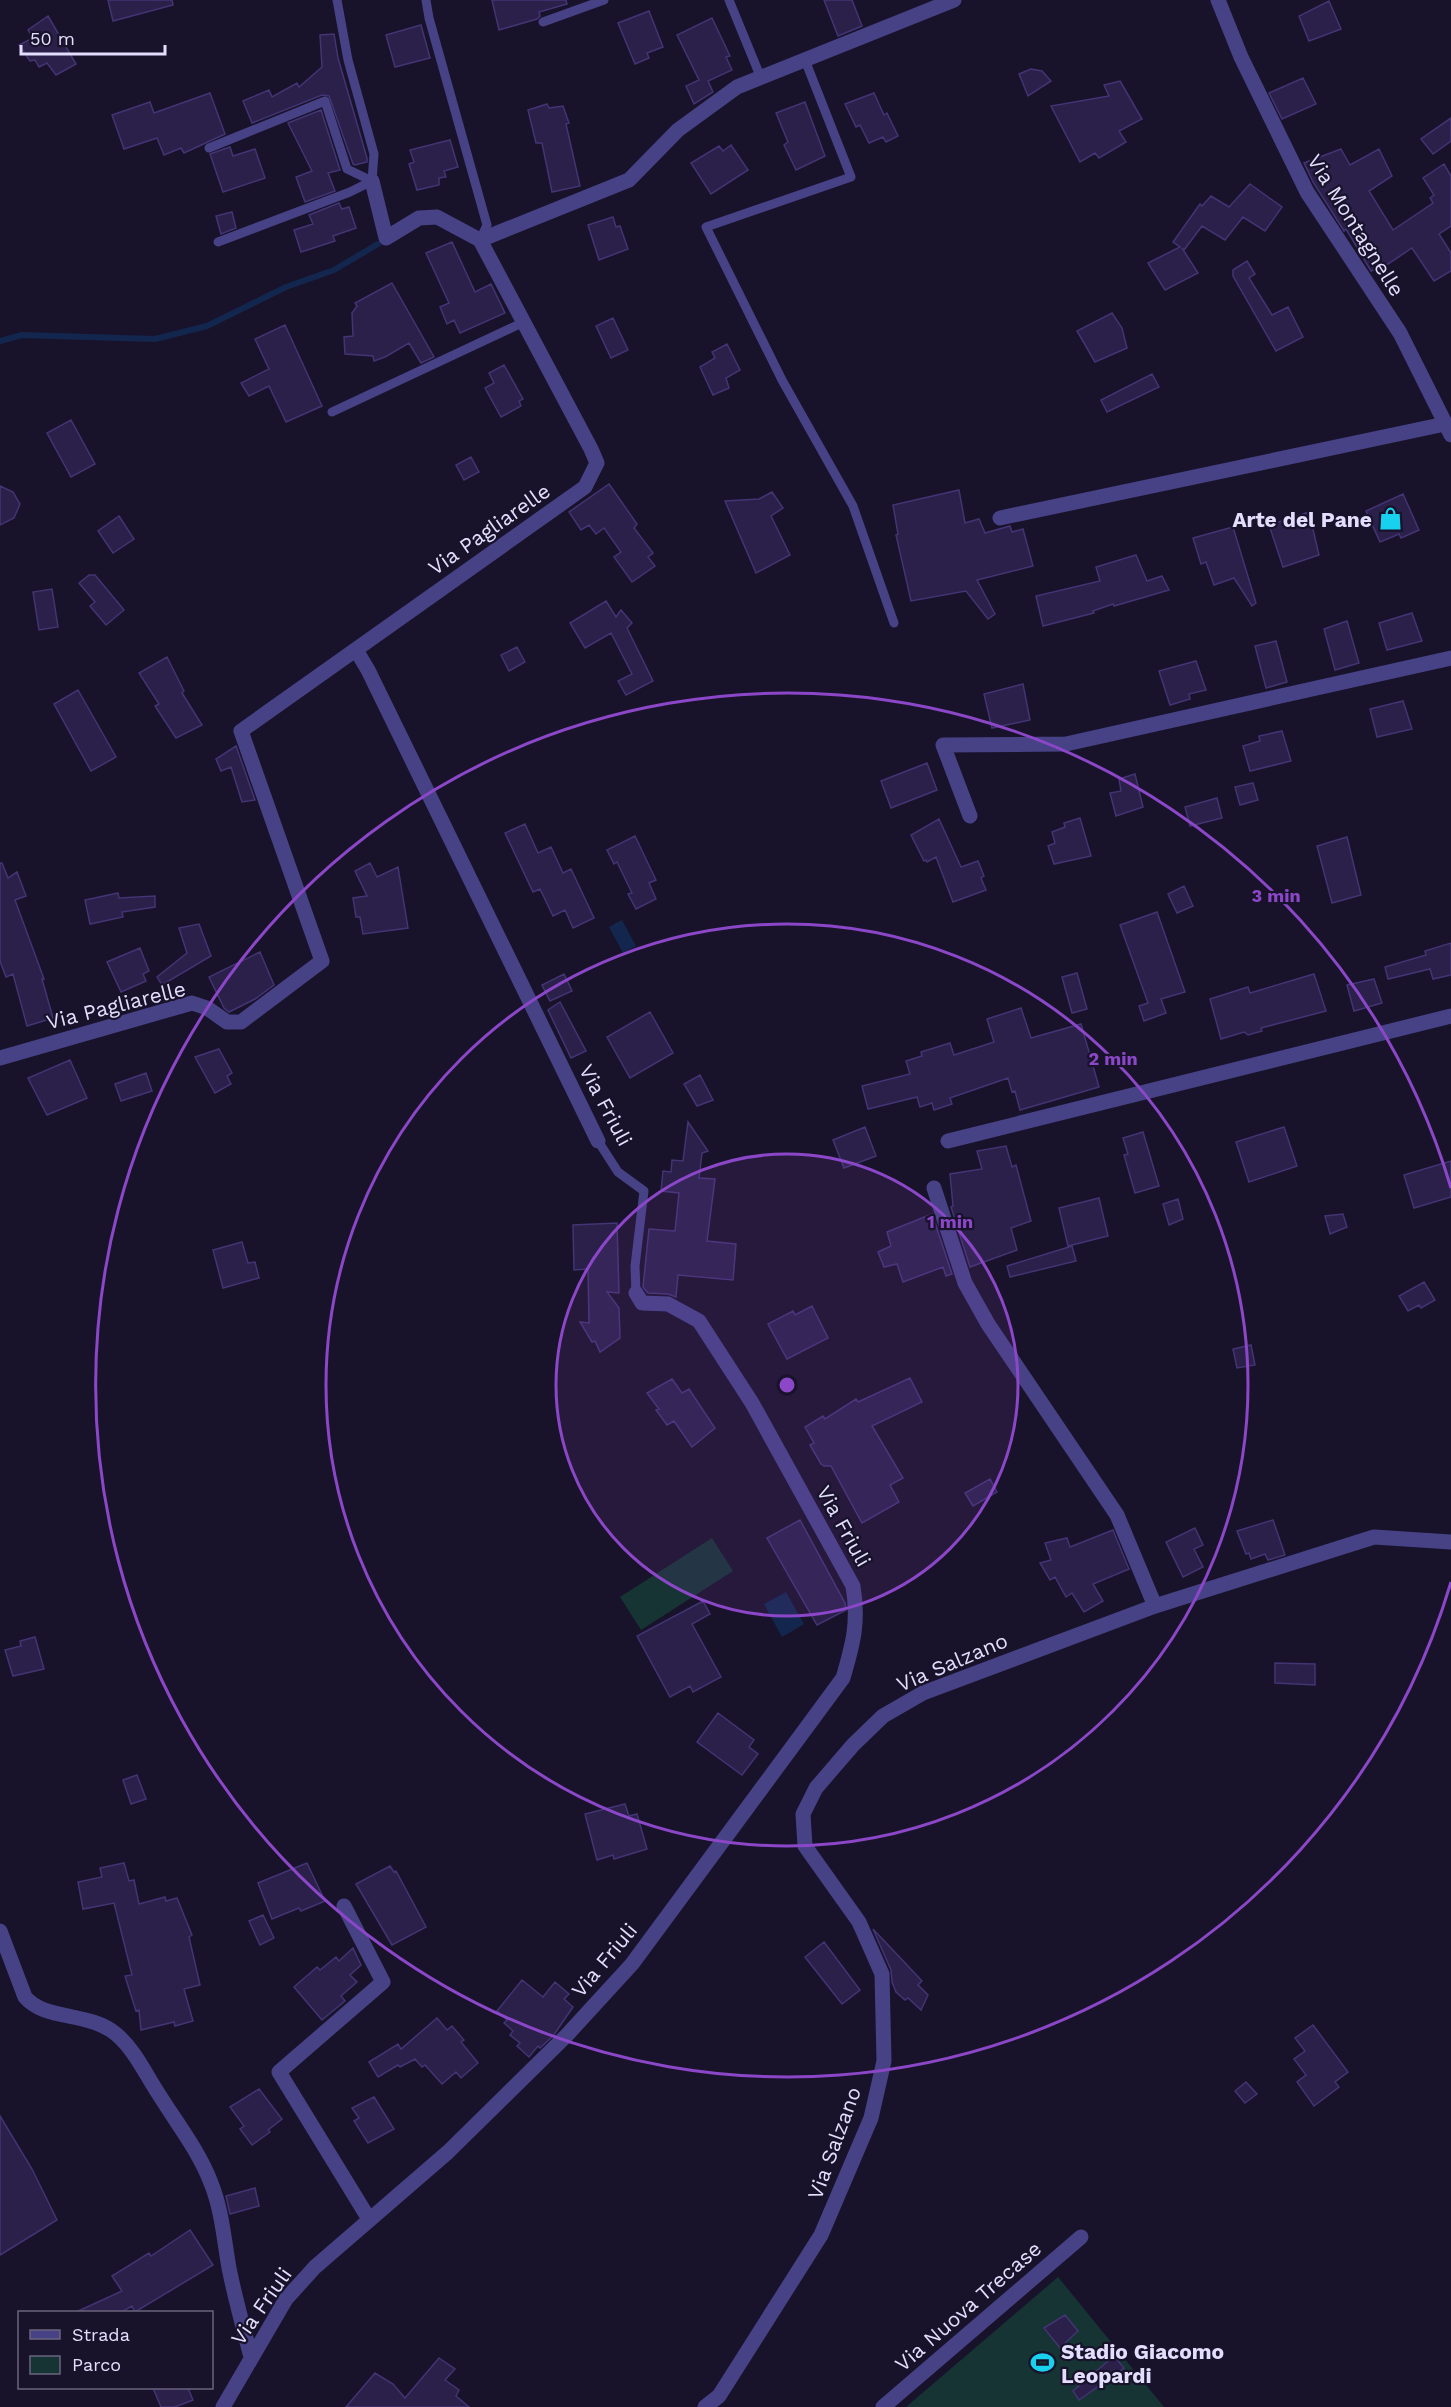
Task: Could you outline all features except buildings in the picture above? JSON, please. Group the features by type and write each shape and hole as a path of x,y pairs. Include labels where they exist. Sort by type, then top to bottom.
{"street":[{"path":"372,181 386,238 419,218 436,217 480,240 629,180 678,130 737,87 954,0"},
{"name":"Via Montagnelle","path":"1218,0 1241,57 1307,192 1400,333 1448,430"},
{"name":"Via Pagliarelle","path":"0,1058 192,1003 207,1008 226,1022 241,1022 322,961 241,731 585,487 597,463 480,240"},
{"path":"1000,518 1448,430"},
{"name":"Via Friuli","path":"356,650 368,670 598,1141"},
{"path":"970,816 943,745 1066,744 1451,658"},
{"path":"948,1141 1451,1016"},
{"path":"934,1188 965,1284 988,1324 1118,1515 1155,1606"},
{"name":"Via Friuli","path":"223,2407 286,2299 315,2267 448,2152 566,2036 632,1964 843,1678 850,1656 858,1611 853,1586 752,1403 699,1322 668,1304 642,1303 636,1293"},
{"name":"Via Salzano","path":"705,2407 719,2396 821,2235 871,2118 884,2061 882,1974 859,1922 805,1846 803,1814 816,1788 853,1744 884,1716 923,1693 1155,1606 1374,1537 1451,1542"},
{"path":"344,1906 383,1982 279,2072 369,2218"},
{"path":"0,1931 25,1997 32,2006 95,2022 116,2034 133,2054 192,2148 216,2195 230,2271 251,2356"},
{"name":"Via Nuova Trecase","path":"883,2407 1081,2237"}],"lane":[{"path":"337,0 348,60 374,154 372,181"},
{"path":"426,0 487,225 480,240"},
{"path":"543,22 604,0"},
{"path":"729,0 761,78"},
{"path":"805,60 851,177 706,227 782,380 853,506 894,623"},
{"path":"209,148 325,101 347,169 372,181"},
{"path":"218,242 350,192 372,181"},
{"path":"332,412 524,322"},
{"name":"Via Friuli","path":"598,1141 618,1172 644,1191 635,1266 636,1293"}],"green space":[{"path":"712,1538 733,1571 641,1630 620,1597"},
{"name":"Stadio Giacomo Leopardi","path":"1058,2277 1164,2407 906,2407"}],"water":[{"path":"622,920 636,946 623,953 609,927"},
{"path":"786,1592 804,1624 782,1637 764,1604"}],"waterway":[{"path":"0,341 22,335 155,339 207,326 286,287 334,270 378,244"}],"place":[{"name":"Arte del Pane","path":"1390,519"},
{"name":"Stadio Giacomo Leopardi","path":"1043,2363"}]}
